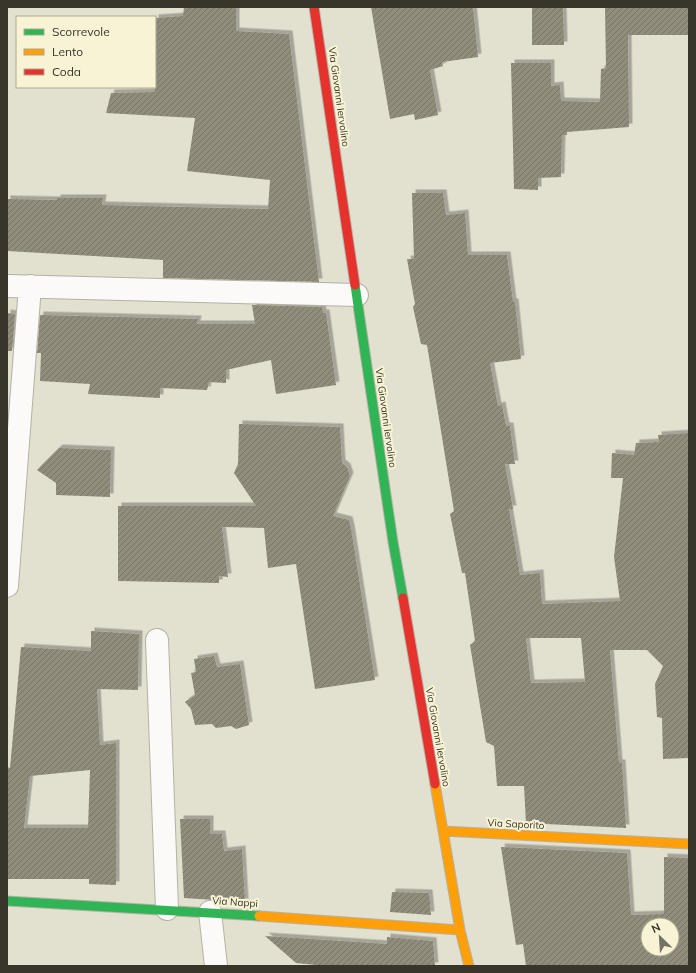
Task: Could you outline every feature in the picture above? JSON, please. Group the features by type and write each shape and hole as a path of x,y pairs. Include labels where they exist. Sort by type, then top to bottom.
{"street":[{"name":"Via Giovanni Iervolino","path":"314,7 393,542 443,831"},
{"path":"7,286 357,296"},
{"path":"7,586 30,286"},
{"path":"157,640 167,909"},
{"path":"443,831 460,930 469,966"},
{"name":"Via Saporito","path":"443,831 689,844"},
{"name":"Via Nappi","path":"7,901 167,909 460,930"},
{"path":"210,912 216,966"}],"building":[{"path":"184,7 236,7 236,31 289,34 319,282 163,278 163,260 7,251 7,199 57,200 57,198 103,198 102,205 268,209 270,180 187,171 195,118 106,113 111,93 155,92 156,18 183,16"},
{"path":"371,7 473,7 478,57 442,62 443,66 430,70 438,115 415,120 414,114 390,119"},
{"path":"532,7 563,7 564,45 532,45"},
{"path":"605,7 689,7 689,35 628,35 629,127 567,132 567,135 562,135 561,177 538,178 538,190 514,189 511,63 551,63 551,86 560,85 561,101 600,102 601,69 606,68"},
{"path":"412,193 443,193 446,215 465,213 468,255 507,255 513,302 515,302 521,359 490,363 498,406 502,405 506,426 510,426 515,464 505,464 513,509 509,509 520,575 540,573 542,604 620,601 614,557 623,478 611,478 612,453 634,455 636,443 659,442 658,435 689,433 689,758 663,759 662,718 657,717 655,684 663,666 647,650 610,650 619,763 622,763 626,828 526,823 524,786 497,786 494,746 486,742 470,645 475,641 465,573 462,573 450,514 454,511 427,345 421,344 413,307 415,304 407,259 414,259","holes":["526,638 581,638 585,682 531,683"]},
{"path":"252,305 322,307 323,313 326,313 336,385 276,394 271,360 226,370 226,383 209,382 207,390 160,388 160,398 88,394 90,384 40,381 41,353 37,353 40,315 198,319 197,324 255,324"},
{"path":"7,313 15,314 12,351 7,351"},
{"path":"239,424 340,427 342,463 347,467 350,476 333,516 349,520 375,680 315,689 296,564 268,568 264,528 222,527 228,577 219,576 219,583 118,581 118,506 256,506 234,473 238,464"},
{"path":"59,448 111,450 110,497 56,495 56,483 37,470"},
{"path":"91,631 139,634 138,690 97,689 100,745 116,743 116,885 89,884 89,879 7,879 7,767 10,768 21,647 91,651","holes":["90,770 88,828 24,828 30,776"]},
{"path":"214,656 217,667 240,664 249,725 236,729 231,726 216,728 212,724 195,725 191,709 185,702 195,695 191,673 196,672 194,659"},
{"path":"180,819 210,819 210,834 222,834 224,851 242,849 245,902 184,898"},
{"path":"501,847 627,853 631,915 664,914 664,857 689,858 689,966 526,966 523,944 516,945"},
{"path":"392,892 429,893 431,915 390,912"},
{"path":"265,936 387,944 387,937 433,941 435,966 327,966 296,963"}],"traffic: fast":[{"path":"355,285 393,542 403,598"},
{"path":"7,901 259,916"}],"traffic: slow":[{"path":"435,784 460,930 469,966"},
{"path":"443,831 689,844"},
{"path":"259,916 460,930"}],"traffic: jam":[{"path":"314,7 355,285"},
{"path":"403,598 435,784"}]}
